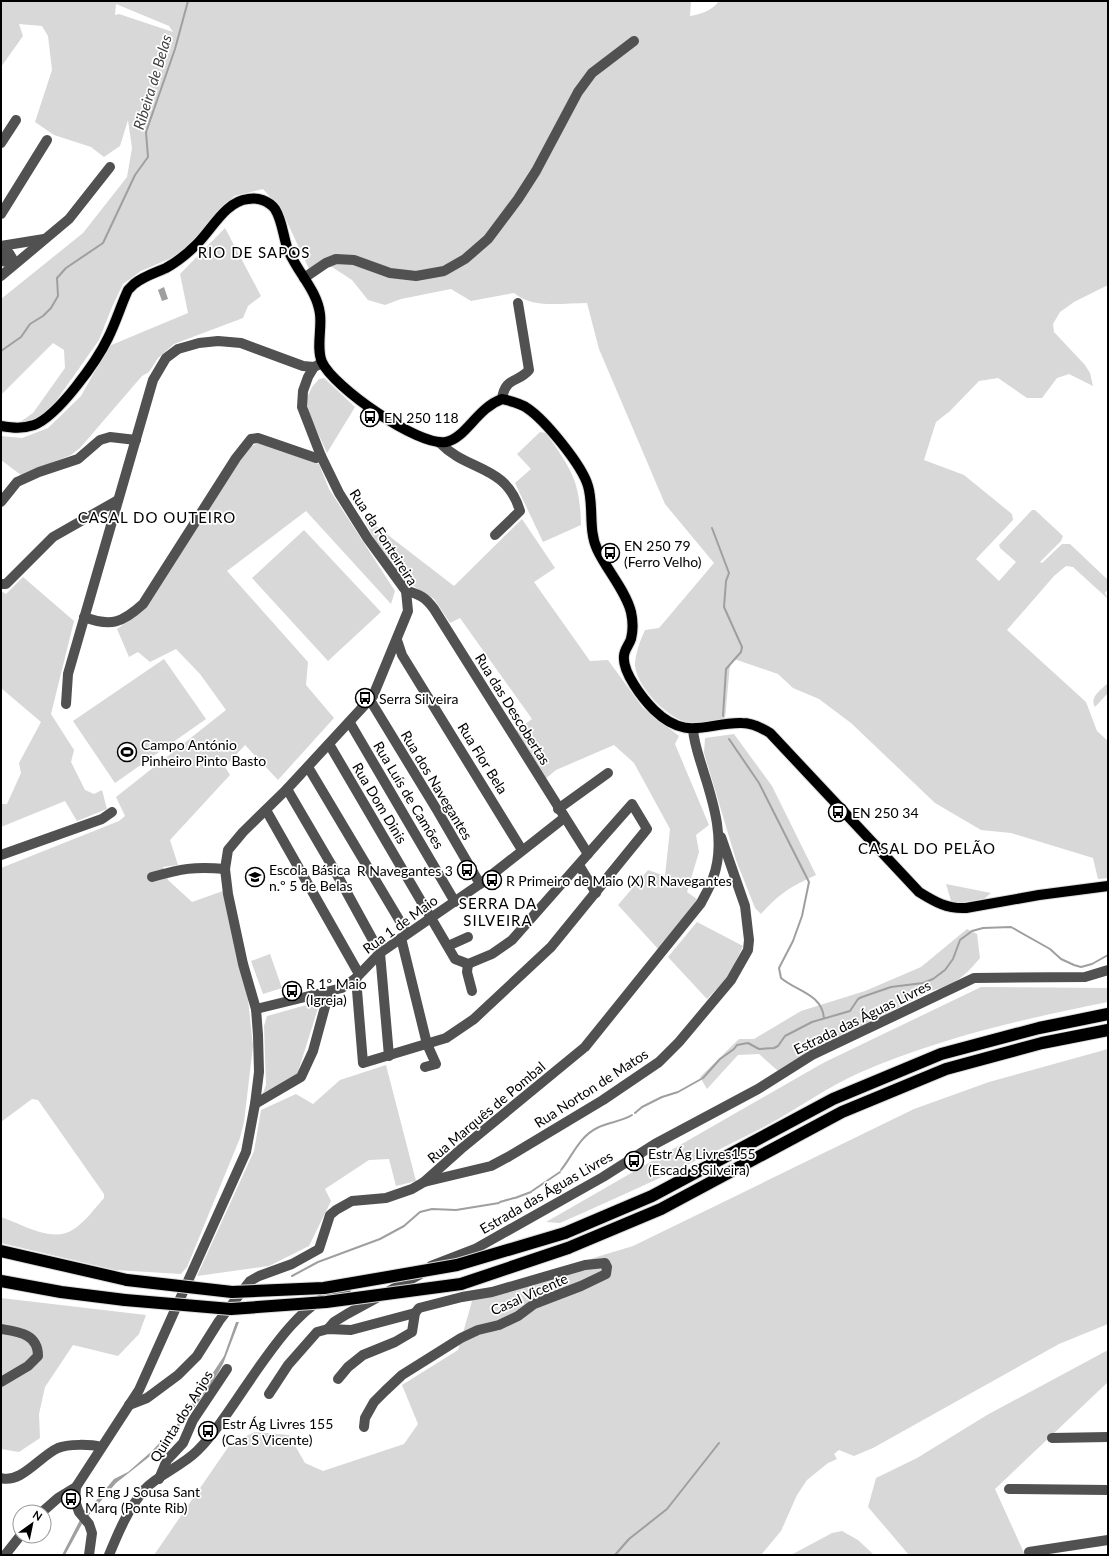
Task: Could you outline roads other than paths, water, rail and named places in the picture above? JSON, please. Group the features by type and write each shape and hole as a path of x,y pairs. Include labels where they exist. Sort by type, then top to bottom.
{"highway":[{"path":"1,1251 127,1280 232,1292 324,1288 457,1265 565,1233 652,1196 833,1099 941,1054 1039,1028 1108,1014"},
{"path":"1,1281 62,1292 125,1300 231,1309 326,1302 461,1284 568,1248 661,1209 842,1112 946,1069 1042,1043 1108,1030"}],"main road":[{"path":"1,426 20,429 35,425 50,415 76,386 100,351 108,337 128,290 141,278 165,268 184,256 197,245 233,204 240,200 261,199 274,209 294,262 314,295 320,313 320,354 318,364 327,370 348,392 382,415 419,437 440,443 458,438 486,407 502,399 526,407 537,416 563,446 581,471 588,486 596,547 631,612 633,626 631,639 624,656 625,669 641,696 655,711 671,722 693,729 743,723 758,726 770,733 920,892 937,904 954,908 966,908 1039,895 1108,886"}],"street":[{"path":"304,278 326,263 336,260 354,260 390,273 416,276 444,271 465,259 488,239 518,199 536,171 578,92 592,73 634,41"},
{"path":"1,143 16,120"},
{"path":"1,214 47,140"},
{"path":"1,276 69,219 110,167"},
{"path":"2,246 46,239"},
{"path":"2,246 9,253 15,263"},
{"path":"1,261 15,263"},
{"path":"502,399 503,390 511,381 526,374 529,370 518,303"},
{"path":"66,704 68,674 84,617 153,380 166,358 178,349 199,343 218,341 241,343 303,366 318,364"},
{"name":"Rua da Fonteireira","path":"76,1487 129,1405 145,1377 246,1152 259,1072 256,1009 240,950 228,894 225,869 228,850 231,845 288,789 370,700 397,640 408,611 406,591 351,514 321,456 302,407 303,391 318,364"},
{"path":"1,502 17,482 39,472 78,460 100,440 110,437 136,440"},
{"path":"84,617 101,623 113,623 128,617 143,604 236,458 252,439 258,438 316,458 321,456"},
{"path":"440,443 448,452 495,475 504,482 518,503 520,511 495,535"},
{"path":"1,584 6,584 53,537 118,500"},
{"name":"Rua das Descobertas","path":"406,591 417,593 427,598 558,809 588,854"},
{"name":"Rua Flor Bela","path":"397,640 402,655 522,850"},
{"name":"Rua dos Navegantes","path":"370,700 480,884"},
{"name":"Rua Luís de Camões","path":"350,723 455,902"},
{"name":"Rua Marquês de Pombal","path":"129,1405 147,1398 178,1375 197,1356 219,1321 250,1281 259,1276 292,1264 319,1249 330,1214 339,1207 352,1201 386,1198 412,1189 424,1182 437,1167 493,1120 566,1059 585,1047 701,899 714,877 718,850 716,830 709,790 694,744 693,729"},
{"name":"Rua Dom Dinis","path":"328,744 455,958 468,964"},
{"path":"308,767 404,936 428,1044 436,1064 425,1067"},
{"path":"558,809 608,773"},
{"path":"288,789 335,870 380,953 389,1056"},
{"path":"266,810 358,976 363,1064 428,1044 447,1040 474,1019 531,967 596,893 647,829 632,804 512,940 492,954 468,964 467,972 472,991"},
{"path":"1,855 102,818 112,812"},
{"name":"Rua 1 de Maio","path":"256,1009 342,988 358,976 380,953 480,884 564,818"},
{"name":"Rua Norton de Matos","path":"424,1182 491,1166 603,1100 659,1062 670,1052 731,980 748,950 749,940 745,906 716,830"},
{"path":"579,865 596,893"},
{"path":"152,877 180,869 202,867 225,869"},
{"path":"448,946 468,937"},
{"name":"Estrada das Águas Livres","path":"109,1555 136,1501 146,1488 175,1469 197,1451 237,1401 269,1353 290,1326 321,1300 336,1291 387,1280 475,1249 603,1177 655,1144 758,1089 812,1055 974,978 1085,977 1108,970"},
{"path":"255,1104 302,1077 313,1051 329,992"},
{"name":"Casal Vicente","path":"328,1329 351,1330 415,1313 418,1308 492,1292 585,1265 605,1262 607,1267 606,1274 601,1277 534,1304 518,1316 505,1322 478,1330 461,1338 402,1375 374,1402 365,1418 364,1427"},
{"path":"269,1394 288,1365 317,1332 328,1329 334,1322 347,1314 408,1282 436,1264"},
{"path":"338,1379 348,1367 364,1355 395,1342 412,1332 415,1313"},
{"path":"1,1329 29,1335 36,1344 38,1356 28,1366 1,1382"},
{"name":"Quinta dos Anjos","path":"159,1479 167,1460 183,1443 193,1420 227,1369"},
{"path":"1052,1438 1108,1437"},
{"path":"1,1478 8,1480 17,1478 56,1449 66,1445 91,1444 101,1447"},
{"path":"51,1504 76,1487"},
{"path":"76,1487 75,1501 80,1512 87,1521 92,1533 89,1555"},
{"path":"1009,1489 1108,1490"},
{"path":"1029,1552 1108,1540"},
{"path":"5,1555 14,1544"}],"waterway":[{"name":"Ribeira de Belas","path":"1,351 21,337 30,324 43,316 51,308 58,296 57,278 66,268 103,243 135,175 148,157 146,132 175,49 188,1"},
{"path":"712,528 729,573 726,581 724,607 742,647 741,652 726,669 723,716"},
{"path":"729,739 759,783 809,882 802,916 793,941 779,968 781,978 819,1003 824,1018"},
{"path":"635,1113 642,1107 662,1097 678,1092 703,1078 720,1059 737,1045 748,1043 759,1049 774,1048 778,1046 785,1036 812,1022 850,1011 858,999 862,997 891,987 923,983 933,979 945,970 953,959 960,940 972,931 983,928 1011,927 1050,949 1061,959 1081,967 1092,964 1108,955"},
{"path":"561,1170 585,1136 601,1126 632,1115"},
{"path":"532,1191 560,1172"},
{"path":"515,1198 531,1192"},
{"path":"500,1202 514,1198"},
{"path":"292,1276 318,1262 380,1239 404,1226 420,1212 432,1209 456,1210 499,1203"},
{"path":"615,1555 629,1539 667,1509 719,1443"}],"place":[{"name":"EN 250 118","path":"370,417"},
{"name":"EN 250 79 (Ferro Velho)","path":"610,553"},
{"name":"Serra Silveira","path":"365,698"},
{"name":"Campo António Pinheiro Pinto Basto","path":"127,752"},
{"name":"EN 250 34","path":"838,812"},
{"name":"R Navegantes 3","path":"467,870"},
{"name":"Escola Básica n.º 5 de Belas","path":"255,877"},
{"name":"R Primeiro de Maio (X) R Navegantes","path":"492,880"},
{"name":"R 1º Maio (Igreja)","path":"292,991"},
{"name":"Estr Ág Livres155 (Escad S Silveira)","path":"634,1161"},
{"name":"Estr Ág Livres 155 (Cas S Vicente)","path":"208,1431"},
{"name":"R Eng J Sousa Sant Marq (Ponte Rib)","path":"71,1499"}],"district":[{"name":"RIO DE SAPOS","path":"254,252"},
{"name":"CASAL DO OUTEIRO","path":"157,517"},
{"name":"CASAL DO PELÃO","path":"927,848"},
{"name":"SERRA DA SILVEIRA","path":"498,912"}]}
